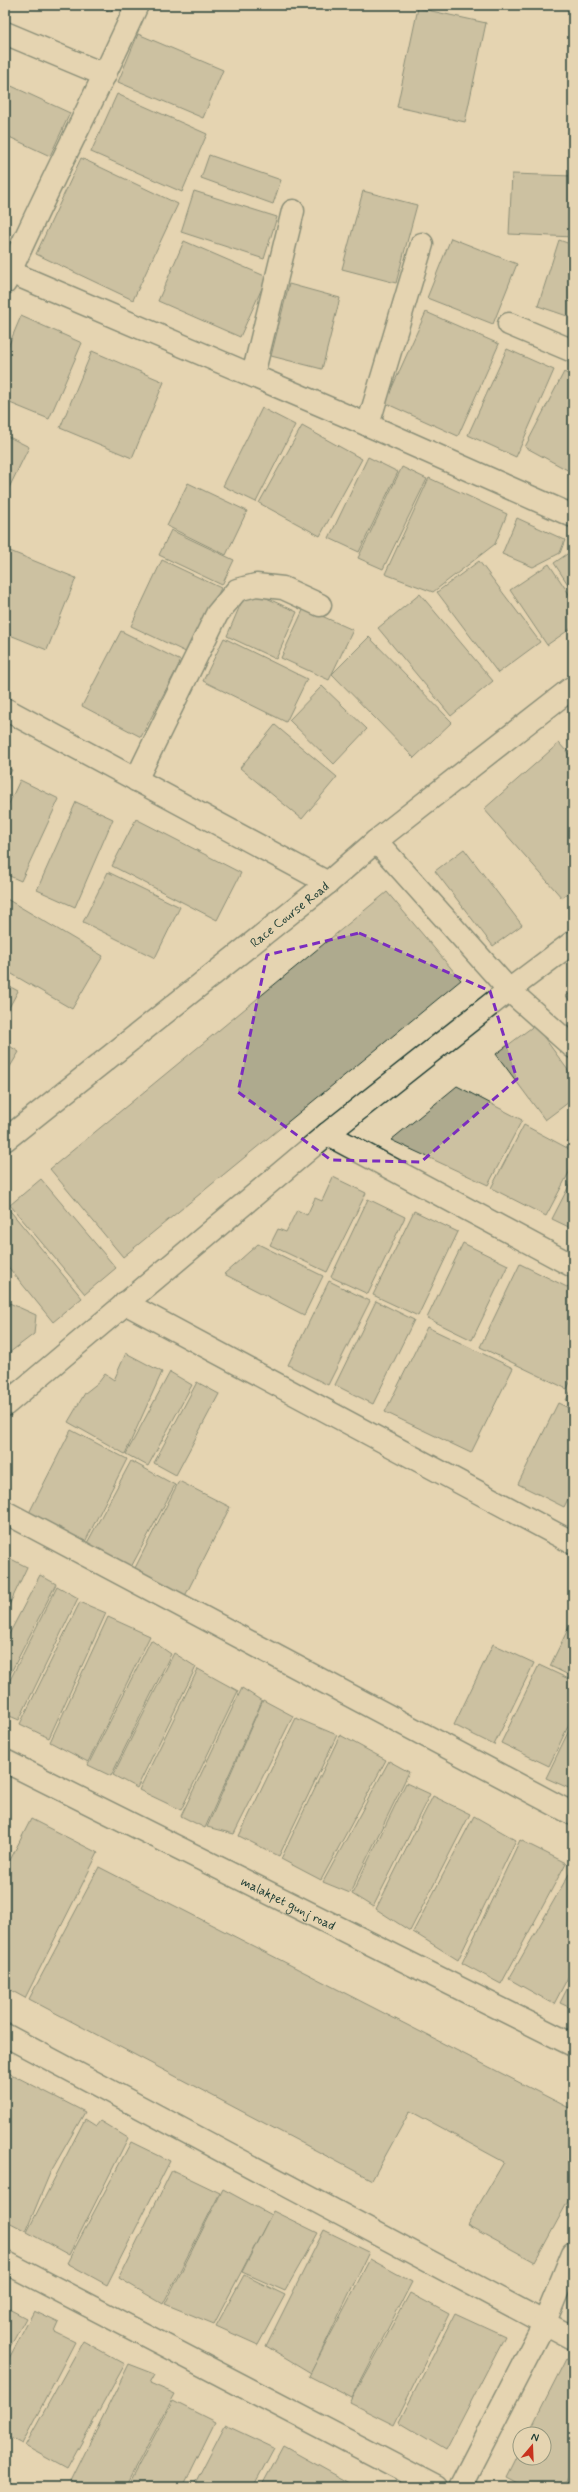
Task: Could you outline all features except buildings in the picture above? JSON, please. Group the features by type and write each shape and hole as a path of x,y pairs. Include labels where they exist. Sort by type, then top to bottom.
{"street":[{"path":"137,5 105,75 13,240 7,277 253,375 573,516"},
{"path":"5,33 105,75"},
{"path":"253,375 293,211"},
{"path":"368,425 422,244"},
{"path":"509,324 573,351"},
{"path":"136,780 217,614 237,590 256,585 283,588 320,604"},
{"name":"Race Course Road","path":"5,1140 328,883 376,840 573,687"},
{"path":"5,709 328,883"},
{"path":"376,840 509,990 573,1047"},
{"path":"5,1405 327,1134 509,990 573,942"},
{"path":"327,1134 573,1266"},
{"path":"125,1303 573,1543"},
{"path":"5,1512 573,1814"},
{"name":"malakpet gunj road","path":"5,1761 573,2045"},
{"path":"5,2035 544,2324 573,2338"},
{"path":"460,2487 544,2324 573,2253"},
{"path":"5,2262 436,2487"}],"highlighted area":[{"path":"359,933 490,991 517,1079 421,1162 331,1160 238,1092 267,955"}]}
